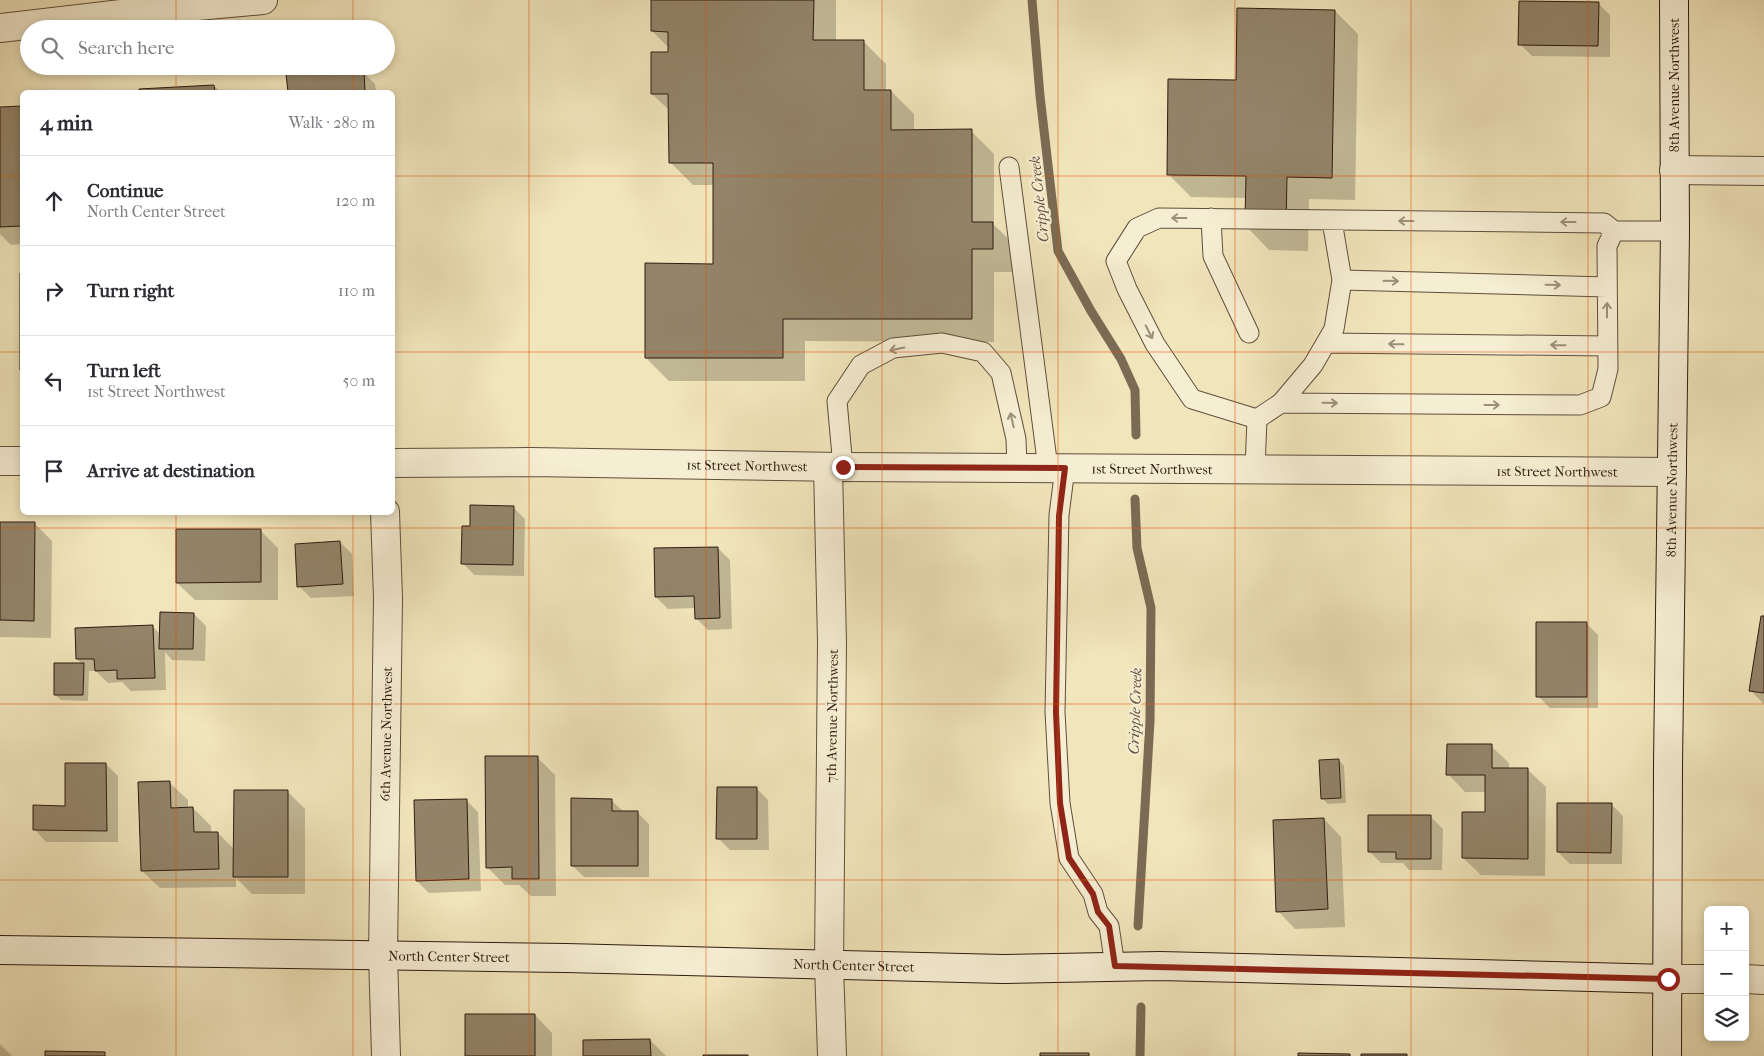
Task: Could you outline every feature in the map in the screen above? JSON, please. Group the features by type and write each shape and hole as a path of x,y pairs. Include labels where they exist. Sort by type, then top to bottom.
{"street":[{"path":"75,20 263,0"},
{"name":"8th Avenue Northwest","path":"1668,1056 1668,766 1675,231 1674,0"},
{"path":"0,28 20,26"},
{"path":"1674,170 1764,171"},
{"path":"0,461 20,461"},
{"name":"1st Street Northwest","path":"395,463 530,462 835,467 1672,472"},
{"name":"7th Avenue Northwest","path":"832,1056 829,965 835,467"},
{"name":"6th Avenue Northwest","path":"385,515 388,598 383,955 386,1056"},
{"name":"North Center Street","path":"0,950 566,958 1003,969 1115,966 1704,979"},
{"path":"1749,980 1764,980"}],"lane":[{"path":"1009,167 1056,468 1059,516 1056,702 1060,803 1069,858 1093,894 1098,912 1109,926 1115,966"},
{"path":"1257,419 1192,399 1155,344 1126,289 1116,261 1137,228 1159,218 1210,218 1604,223 1614,231 1675,231"},
{"path":"1210,218 1213,256 1249,333"},
{"path":"1257,419 1281,403 1313,365 1334,329 1342,280 1332,221"},
{"path":"1281,403 1580,405 1601,397 1608,369 1607,246 1614,231"},
{"path":"1342,280 1607,287"},
{"path":"835,467 837,401 862,365 893,348 942,343 983,352 1001,373 1016,439 1017,468"},
{"path":"1326,343 1607,346"},
{"path":"1255,469 1257,419"}],"building":[{"path":"651,0 814,0 813,40 864,40 864,90 891,90 891,130 972,129 972,222 993,222 993,249 972,249 972,319 783,319 783,358 645,358 645,263 713,264 713,163 669,163 668,94 651,94 651,52 668,52 668,32 651,31"},
{"path":"1519,1 1599,2 1598,46 1518,45"},
{"path":"1237,8 1335,10 1332,178 1287,177 1286,228 1245,219 1246,176 1167,175 1168,79 1236,80"},
{"path":"286,75 364,75 365,90 288,90"},
{"path":"214,85 215,90 139,90"},
{"path":"20,106 20,226 0,227 0,107"},
{"path":"470,505 514,506 513,565 461,564 462,526 470,526"},
{"path":"0,522 35,522 34,621 0,620"},
{"path":"176,529 261,529 261,582 176,583"},
{"path":"340,541 343,584 297,587 295,544"},
{"path":"718,547 720,618 695,619 694,596 655,597 654,548"},
{"path":"160,612 194,613 193,649 159,649"},
{"path":"1761,616 1764,616 1764,693 1749,691"},
{"path":"1536,622 1587,622 1587,697 1536,697"},
{"path":"153,625 155,678 117,679 117,670 95,671 94,659 76,659 75,628"},
{"path":"54,663 84,663 83,695 54,695"},
{"path":"1447,744 1492,744 1492,768 1528,768 1528,859 1462,858 1462,812 1485,812 1485,775 1446,775"},
{"path":"485,756 538,756 539,879 512,879 512,867 486,868"},
{"path":"1339,759 1341,798 1321,799 1319,760"},
{"path":"65,763 106,763 107,831 33,830 33,805 65,806"},
{"path":"170,781 171,808 193,807 194,832 218,832 219,869 141,871 138,782"},
{"path":"717,787 757,787 757,839 716,839"},
{"path":"234,790 288,790 288,877 233,877"},
{"path":"571,798 612,799 612,811 638,811 638,866 571,866"},
{"path":"467,799 469,879 416,881 414,800"},
{"path":"1557,803 1612,803 1611,853 1557,852"},
{"path":"1368,815 1431,815 1431,859 1396,859 1396,852 1368,852"},
{"path":"1324,818 1328,909 1276,912 1273,820"},
{"path":"465,1014 535,1014 535,1056 465,1056"},
{"path":"650,1039 651,1056 583,1056 583,1040"},
{"path":"45,1051 105,1052 105,1056 45,1056"},
{"path":"1040,1053 1089,1053 1089,1056 1040,1056"},
{"path":"1298,1053 1350,1054 1350,1056 1298,1056"},
{"path":"1361,1054 1407,1054 1407,1056 1361,1056"},
{"path":"748,1055 748,1056 703,1056"}],"waterway":[{"name":"Cripple Creek","path":"1032,0 1040,96 1058,251 1091,311 1121,359 1135,390 1136,435"},
{"name":"Cripple Creek","path":"1135,499 1137,548 1151,608 1150,721 1138,926"},
{"name":"Cripple Creek","path":"1140,1056 1141,1007"}],"route":[{"path":"843,467 1065,468 1059,516 1056,712 1060,803 1069,858 1093,894 1098,912 1109,926 1115,966 1668,979"}]}
